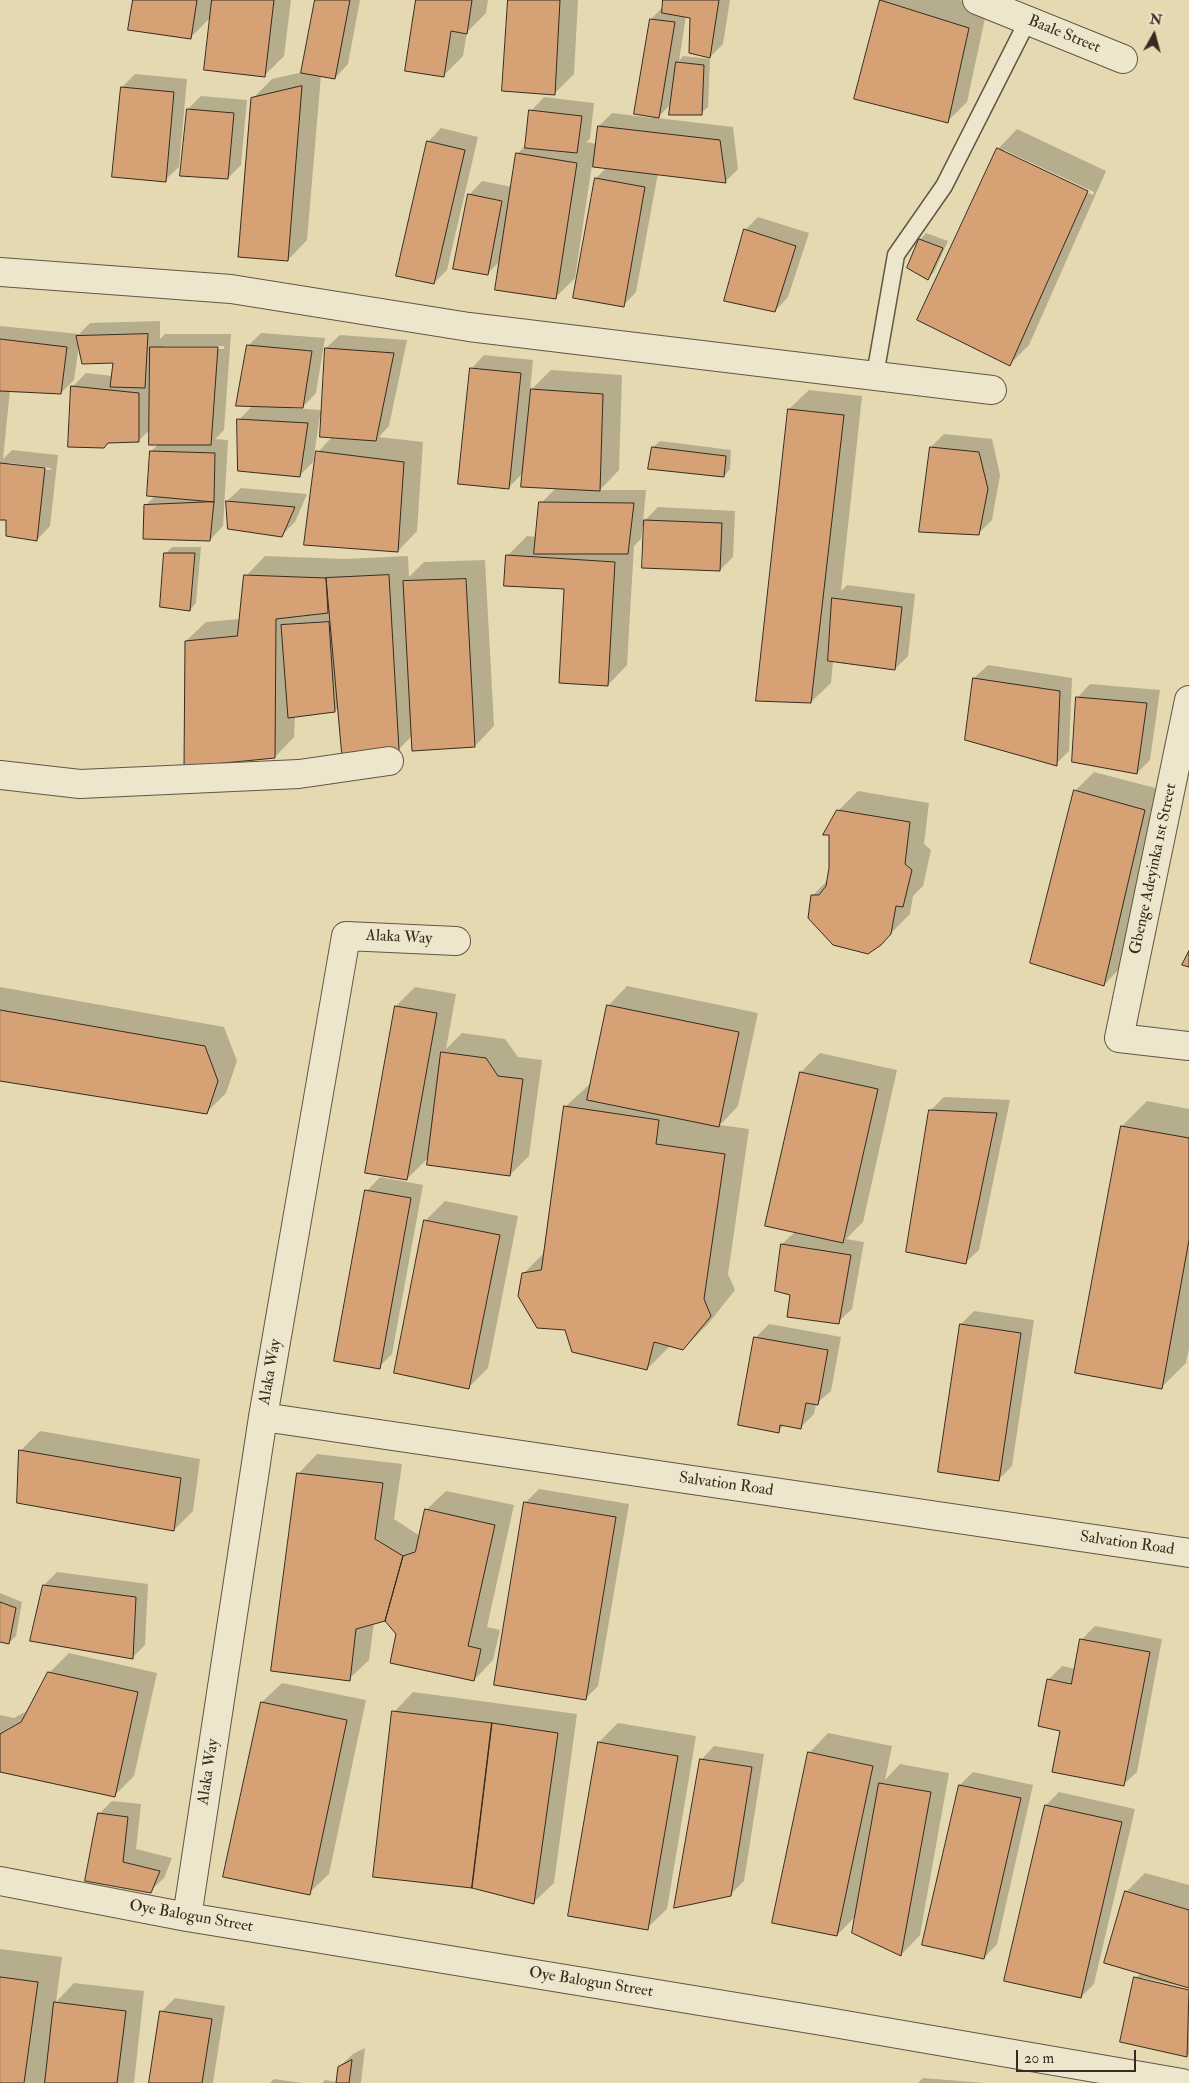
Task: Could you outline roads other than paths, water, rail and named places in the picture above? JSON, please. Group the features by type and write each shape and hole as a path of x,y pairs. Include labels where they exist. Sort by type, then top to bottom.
{"street":[{"name":"Baale Street","path":"977,0 1123,60"},
{"path":"0,272 231,289 469,327 992,390"},
{"name":"Gbenge Adeyinka 1st Street","path":"1189,700 1119,1038 1189,1046"},
{"path":"0,775 80,784 299,774 389,760"},
{"name":"Alaka Way","path":"187,1917 263,1417 346,936 456,941"},
{"name":"Salvation Road","path":"263,1417 1189,1553"},
{"name":"Oye Balogun Street","path":"0,1881 187,1917 828,2022 1182,2083"}],"lane":[{"path":"875,375 896,255 944,186 1028,20"}]}
